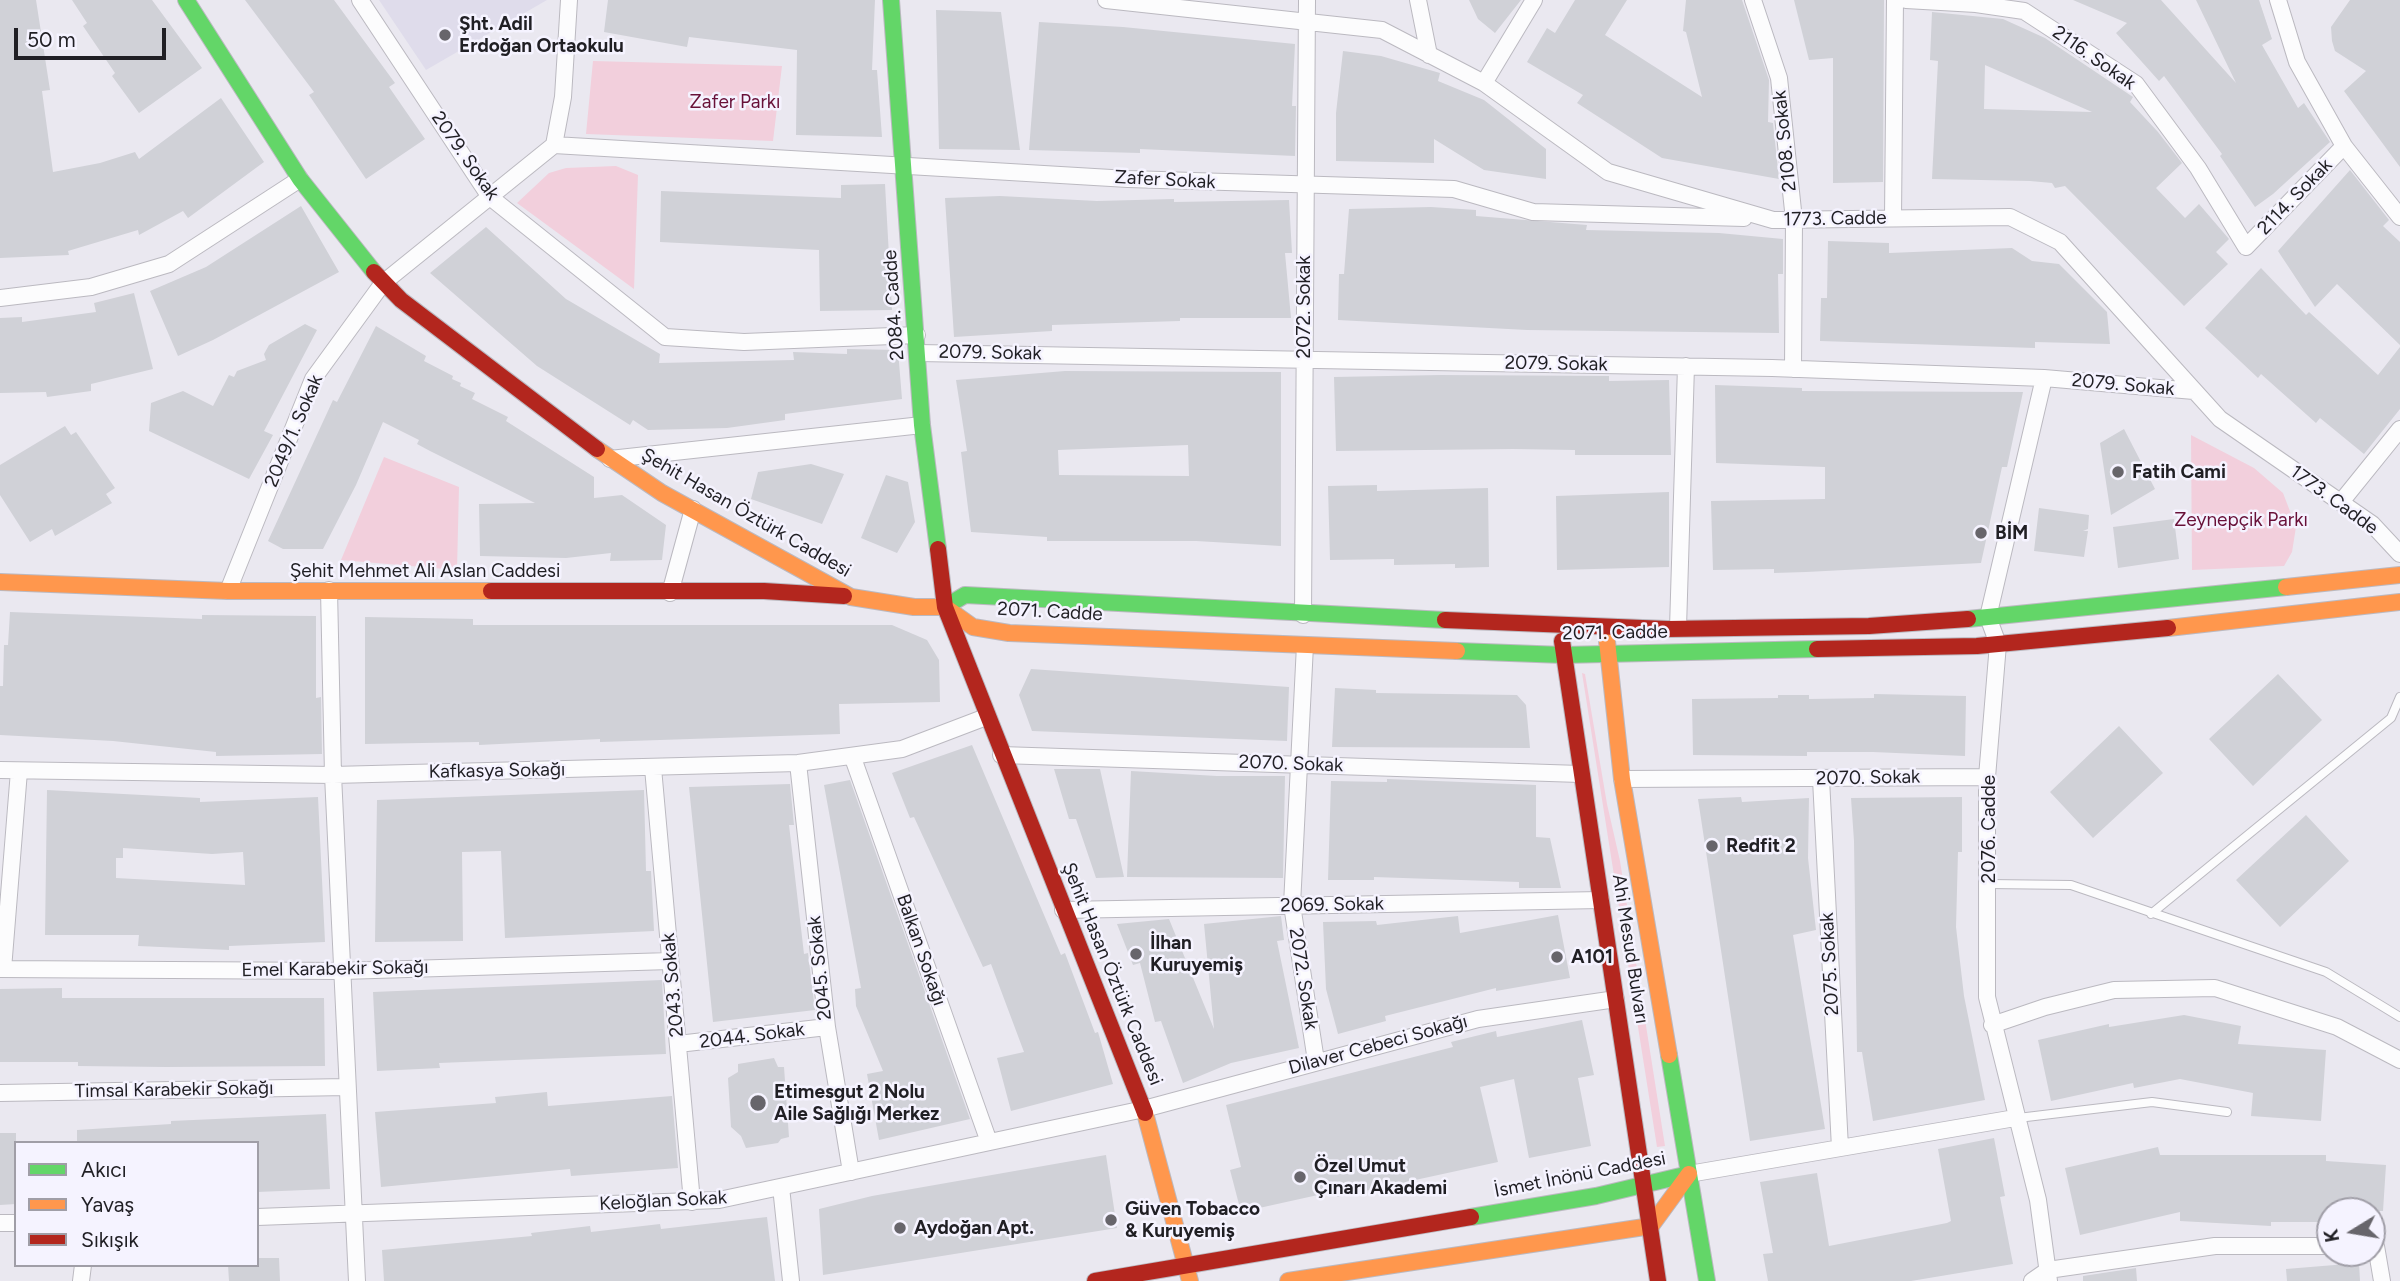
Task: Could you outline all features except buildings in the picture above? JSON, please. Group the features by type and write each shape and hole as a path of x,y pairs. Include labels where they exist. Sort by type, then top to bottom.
{"street":[{"name":"Şehit Hasan Öztürk Caddesi","path":"186,0 300,179 383,284 610,459 693,509 851,597 914,607 945,607 1001,755 1144,1109 1188,1274"},
{"name":"2079. Sokak","path":"359,0 490,197 665,337 744,342 917,335"},
{"path":"554,145 563,97 569,0"},
{"name":"2084. Cadde","path":"891,0 922,425 945,607"},
{"name":"1773. Cadde","path":"1106,0 1173,3 1382,30 1484,83 1608,172 1773,220 2010,217 2060,242 2220,419 2372,524 2400,554"},
{"name":"2072. Sokak","path":"1303,615 1307,0"},
{"path":"1418,0 1429,55"},
{"path":"1484,83 1534,0"},
{"name":"2108. Sokak","path":"1753,0 1779,78 1794,220 1793,369"},
{"path":"1893,218 1895,0"},
{"name":"2116. Sokak","path":"1906,0 2025,6 2136,84 2198,167 2246,247"},
{"path":"2278,0 2297,62 2344,146 2400,217"},
{"name":"2049/1. Sokak","path":"228,591 313,379 383,284 554,145"},
{"name":"Zafer Sokak","path":"554,145 905,168 1305,186 1454,189 1534,212 1773,220"},
{"name":"2114. Sokak","path":"2246,247 2344,146"},
{"path":"0,298 91,288 169,264 300,179"},
{"name":"2079. Sokak","path":"918,353 1793,369 2044,378 2194,391"},
{"path":"1678,628 1686,366"},
{"path":"1988,617 2044,378"},
{"path":"610,459 922,425"},
{"path":"2341,502 2400,429"},
{"path":"670,593 693,509"},
{"name":"2071. Cadde","path":"2400,575 1988,617 1869,626 1678,628 1560,624 1303,615 965,595 945,607 973,627 1009,633 1563,655 1838,652 1998,645 2238,622 2400,602"},
{"name":"Şehit Mehmet Ali Aslan Caddesi","path":"0,582 228,591 764,591 851,597"},
{"path":"329,590 333,775 357,1281"},
{"name":"2076. Cadde","path":"1988,617 1998,645 1987,777 1987,997 2015,1118 2038,1200 2049,1276"},
{"name":"Ahi Mesud Bulvarı","path":"1560,624 1580,774 1658,1281"},
{"name":"Ahi Mesud Bulvarı","path":"1607,625 1622,779 1707,1281"},
{"name":"2072. Sokak","path":"1305,645 1292,905 1316,1061"},
{"name":"Kafkasya Sokağı","path":"0,770 333,775 798,763 853,758 902,749 986,717"},
{"name":"2070. Sokak","path":"1001,755 1580,774"},
{"name":"Balkan Sokağı","path":"853,758 989,1142"},
{"name":"2045. Sokak","path":"798,763 827,1027 851,1172"},
{"name":"2043. Sokak","path":"653,768 692,1202"},
{"path":"1,969 19,771"},
{"name":"2070. Sokak","path":"1622,779 1987,777"},
{"name":"2075. Sokak","path":"1821,779 1840,1148"},
{"name":"2069. Sokak","path":"1063,910 1601,900"},
{"name":"Emel Karabekir Sokağı","path":"1,969 342,971 670,961"},
{"path":"1992,1025 2045,1007 2114,990 2215,988 2337,1027 2400,1060"},
{"name":"Dilaver Cebeci Sokağı","path":"1144,1109 1478,1018 1616,999"},
{"name":"2044. Sokak","path":"678,1044 827,1027"},
{"name":"Timsal Karabekir Sokağı","path":"0,1093 347,1087"},
{"name":"Keloğlan Sokak","path":"259,1217 719,1200 1144,1109"},
{"path":"1689,1174 2015,1118"},
{"name":"İsmet İnönü Caddesi","path":"1095,1281 1188,1274 1596,1196 1689,1174"},
{"name":"İsmet İnönü Caddesi","path":"1651,1226 1689,1174"},
{"path":"781,1187 791,1281"},
{"path":"1288,1281 1651,1226"},
{"path":"2032,1281 2216,1246 2316,1246"}],"lane":[{"path":"2151,914 2391,718 2400,697"},
{"path":"1989,884 2071,885 2326,972 2400,1017"},
{"path":"2015,1118 2152,1102 2227,1112"}],"shaded area":[{"name":"Şht. Adil Erdoğan Ortaokulu","path":"379,0 547,0 426,70"}],"green space":[{"name":"Zafer Parkı","path":"593,61 782,66 773,141 586,134"},
{"path":"616,166 638,175 634,289 517,203 549,173 566,168"},
{"name":"Zeynepçik Parkı","path":"2191,435 2254,468 2283,493 2296,527 2292,552 2284,566 2192,570"},
{"path":"384,457 459,487 457,570 341,560"},
{"path":"1582,673 1585,674 1607,804 1620,861 1665,1146 1657,1147"}],"traffic: fast":[{"path":"186,0 300,179 374,272"},
{"path":"891,0 922,425 938,549"},
{"path":"1968,619 2286,587"},
{"path":"945,607 965,595 1445,620"},
{"path":"1457,651 1563,655 1817,649"},
{"path":"1669,1055 1707,1281"},
{"path":"1471,1217 1596,1196 1689,1174"}],"traffic: slow":[{"path":"597,449 662,493 851,597 914,607 945,607"},
{"path":"2286,587 2400,575"},
{"path":"0,582 228,591 491,591"},
{"path":"2168,628 2400,602"},
{"path":"945,607 973,627 1009,633 1457,651"},
{"path":"1607,641 1622,779 1669,1055"},
{"path":"1145,1113 1190,1281"},
{"path":"1288,1281 1651,1226 1689,1174"}],"traffic: jam":[{"path":"374,272 401,300 597,449"},
{"path":"938,549 945,607 1145,1113"},
{"path":"491,591 764,591 844,596"},
{"path":"1445,620 1667,629 1869,626 1968,619"},
{"path":"1817,649 1977,646 2168,628"},
{"path":"1562,641 1658,1281"},
{"path":"1095,1281 1471,1217"}],"place":[{"name":"Şht. Adil Erdoğan Ortaokulu","path":"445,35"},
{"name":"Fatih Cami","path":"2118,472"},
{"name":"BİM","path":"1981,533"},
{"name":"Redfit 2","path":"1712,846"},
{"name":"İlhan Kuruyemiş","path":"1136,954"},
{"name":"A101","path":"1557,957"},
{"name":"Etimesgut 2 Nolu Aile Sağlığı Merkez","path":"758,1103"},
{"name":"Özel Umut Çınarı Akademi","path":"1300,1177"},
{"name":"Güven Tobacco & Kuruyemiş","path":"1111,1220"},
{"name":"Aydoğan Apt.","path":"900,1228"}]}
